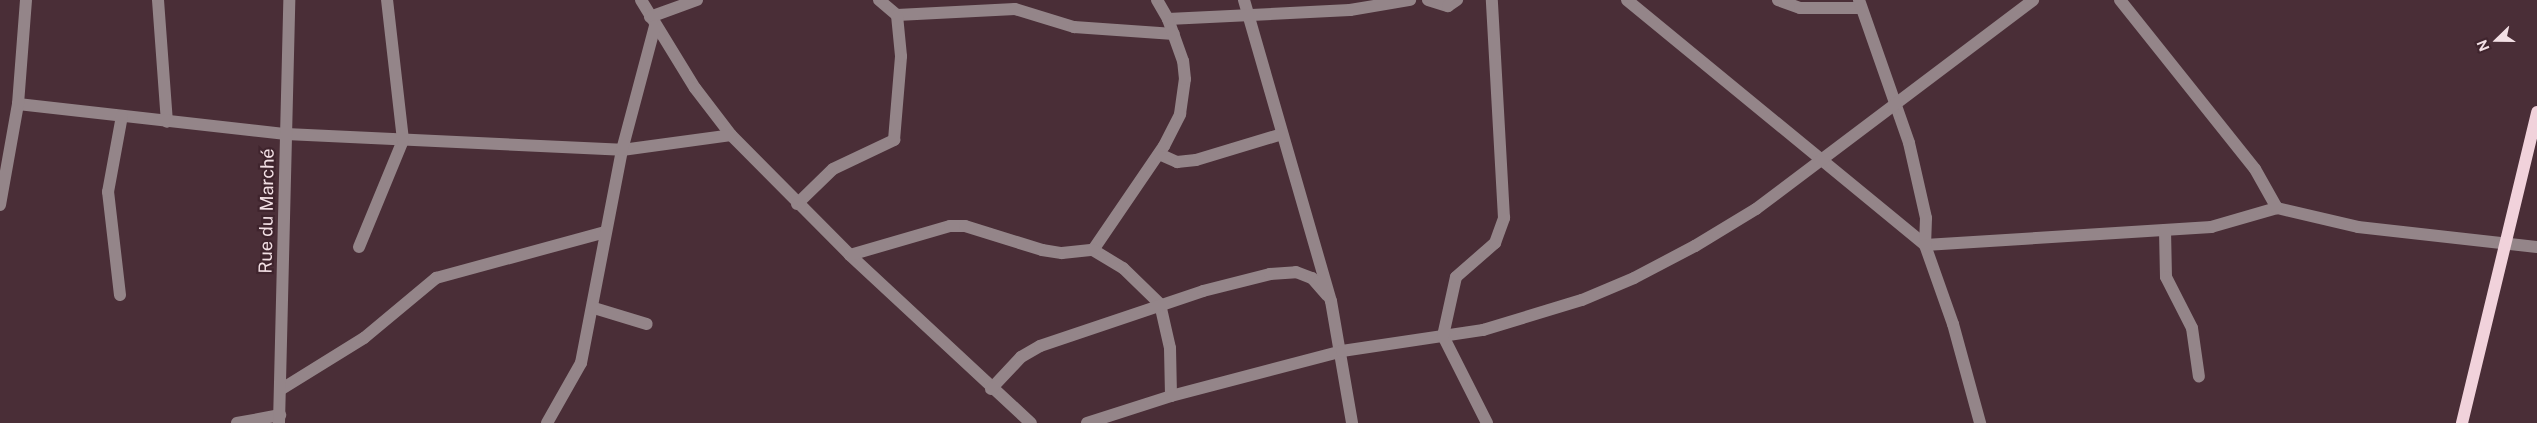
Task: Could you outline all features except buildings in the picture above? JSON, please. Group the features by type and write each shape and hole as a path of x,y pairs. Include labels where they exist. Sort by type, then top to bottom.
{"main road":[{"path":"2462,423 2537,112"}],"street":[{"path":"0,205 4,155 18,104 26,0"},
{"path":"158,0 167,122"},
{"name":"Rue du Marché","path":"280,419 289,0"},
{"path":"359,246 403,140 387,0"},
{"path":"642,0 653,22 695,88 731,135 850,255 992,389 1031,423"},
{"path":"547,423 581,363 594,308 605,232 622,150 653,22 697,0"},
{"path":"879,0 897,15 1015,8 1074,26 1174,34"},
{"path":"1093,250 1174,130 1184,96 1183,62 1168,18 1157,0"},
{"path":"1244,0 1331,301 1342,351 1352,423"},
{"path":"1168,18 1350,10 1410,0"},
{"path":"1428,0 1448,6 1457,0"},
{"path":"1487,423 1443,336 1456,278 1495,243 1504,218 1492,0"},
{"path":"1627,0 1821,162 1925,245 2212,227 2277,208 2358,227 2505,241 2537,247"},
{"path":"1778,0 1800,8 1860,4 1920,182 1926,218 1925,245 1956,333 1980,423"},
{"path":"1088,423 1171,396 1342,351 1483,330 1582,300 1634,278 1741,219 1895,107 2033,0"},
{"path":"2120,0 2255,169 2277,208"},
{"path":"798,204 833,169 894,140 901,56 897,15"},
{"path":"18,104 286,134 622,150 731,135"},
{"path":"120,295 108,192 122,116"},
{"path":"1159,154 1177,162 1196,160 1282,134"},
{"path":"850,255 950,226 965,226 1042,250 1062,253 1093,250 1123,268 1160,304 1170,348 1171,396"},
{"path":"2165,230 2166,277 2192,328 2199,377"},
{"path":"280,390 364,338 436,278 605,232"},
{"path":"992,389 1021,357 1040,346 1160,304 1270,274 1296,272 1312,278 1331,301"},
{"path":"594,308 647,324"},
{"path":"237,423 280,419"}]}
